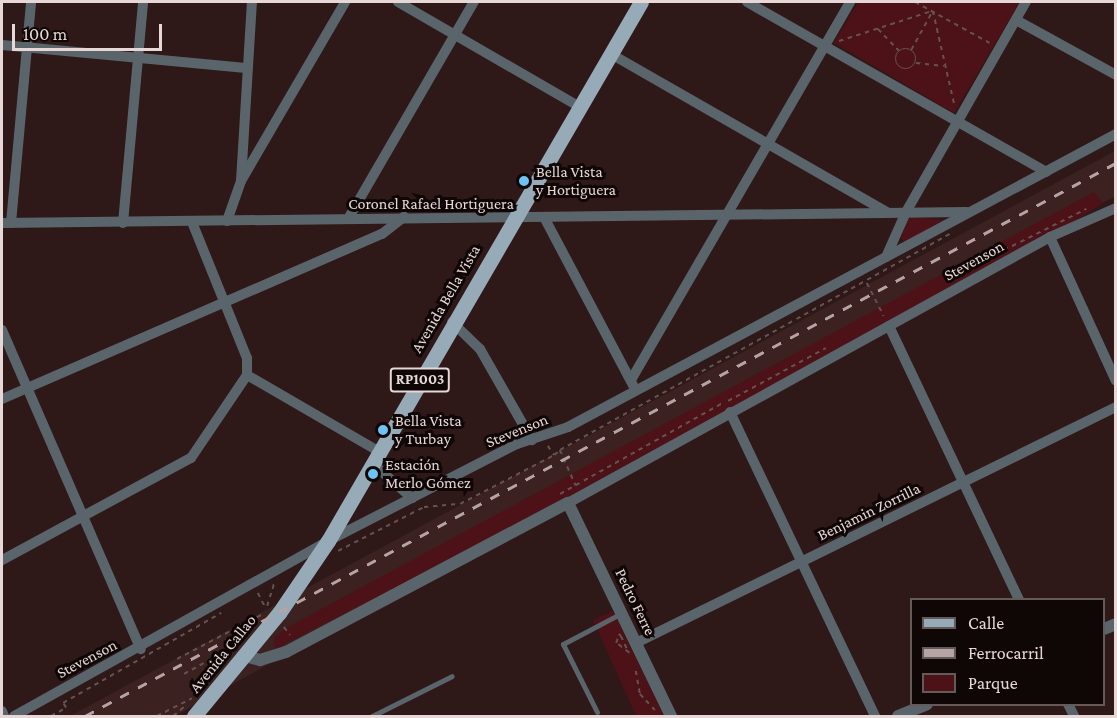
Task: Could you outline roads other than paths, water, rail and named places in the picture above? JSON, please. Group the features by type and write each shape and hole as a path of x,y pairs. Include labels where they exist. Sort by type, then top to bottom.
{"main road":[{"name":"Avenida Bella Vista","path":"277,614 328,541 452,322 641,2"},
{"name":"Avenida Callao","path":"194,717 249,652 277,614"}],"street":[{"path":"6,223 31,2"},
{"path":"123,223 143,2"},
{"path":"241,181 246,68 252,2"},
{"path":"227,221 241,181 345,2"},
{"path":"398,2 580,107"},
{"path":"348,219 474,2"},
{"path":"747,2 1046,172"},
{"path":"631,380 729,217 850,2"},
{"path":"886,257 906,212 1026,2"},
{"path":"1016,20 1116,75"},
{"path":"2,45 246,68"},
{"path":"611,54 888,212"},
{"name":"Stevenson","path":"14,717 60,698 141,649 274,578 328,541 532,440 544,438 861,272 1116,134"},
{"name":"Stevenson","path":"249,652 260,660 286,652 564,498 580,496 887,321 1091,215 1116,208"},
{"name":"Coronel Rafael Hortiguera","path":"6,223 729,217 969,212"},
{"path":"2,399 382,234 404,218"},
{"path":"545,219 636,390"},
{"path":"2,560 191,458 247,375 247,358 192,222"},
{"path":"1050,237 1116,381"},
{"path":"887,321 1017,598"},
{"path":"452,322 480,350 532,440"},
{"path":"2,330 141,649"},
{"path":"247,375 376,458 412,498"},
{"name":"Benjamin Zorrilla","path":"636,644 1116,407"},
{"path":"730,412 875,717"},
{"name":"Pedro Ferre","path":"564,498 671,717"},
{"path":"898,717 925,706"},
{"path":"2,711 4,717"}],"lane":[{"path":"597,712 563,644 622,613"},
{"path":"372,717 452,676"}],"railway":[{"path":"85,716 1116,163"}],"place":[{"name":"Bella Vista y Hortiguera","path":"524,181"},
{"name":"Bella Vista y Turbay","path":"383,430"},
{"name":"Estación Merlo Gómez","path":"373,474"}]}
